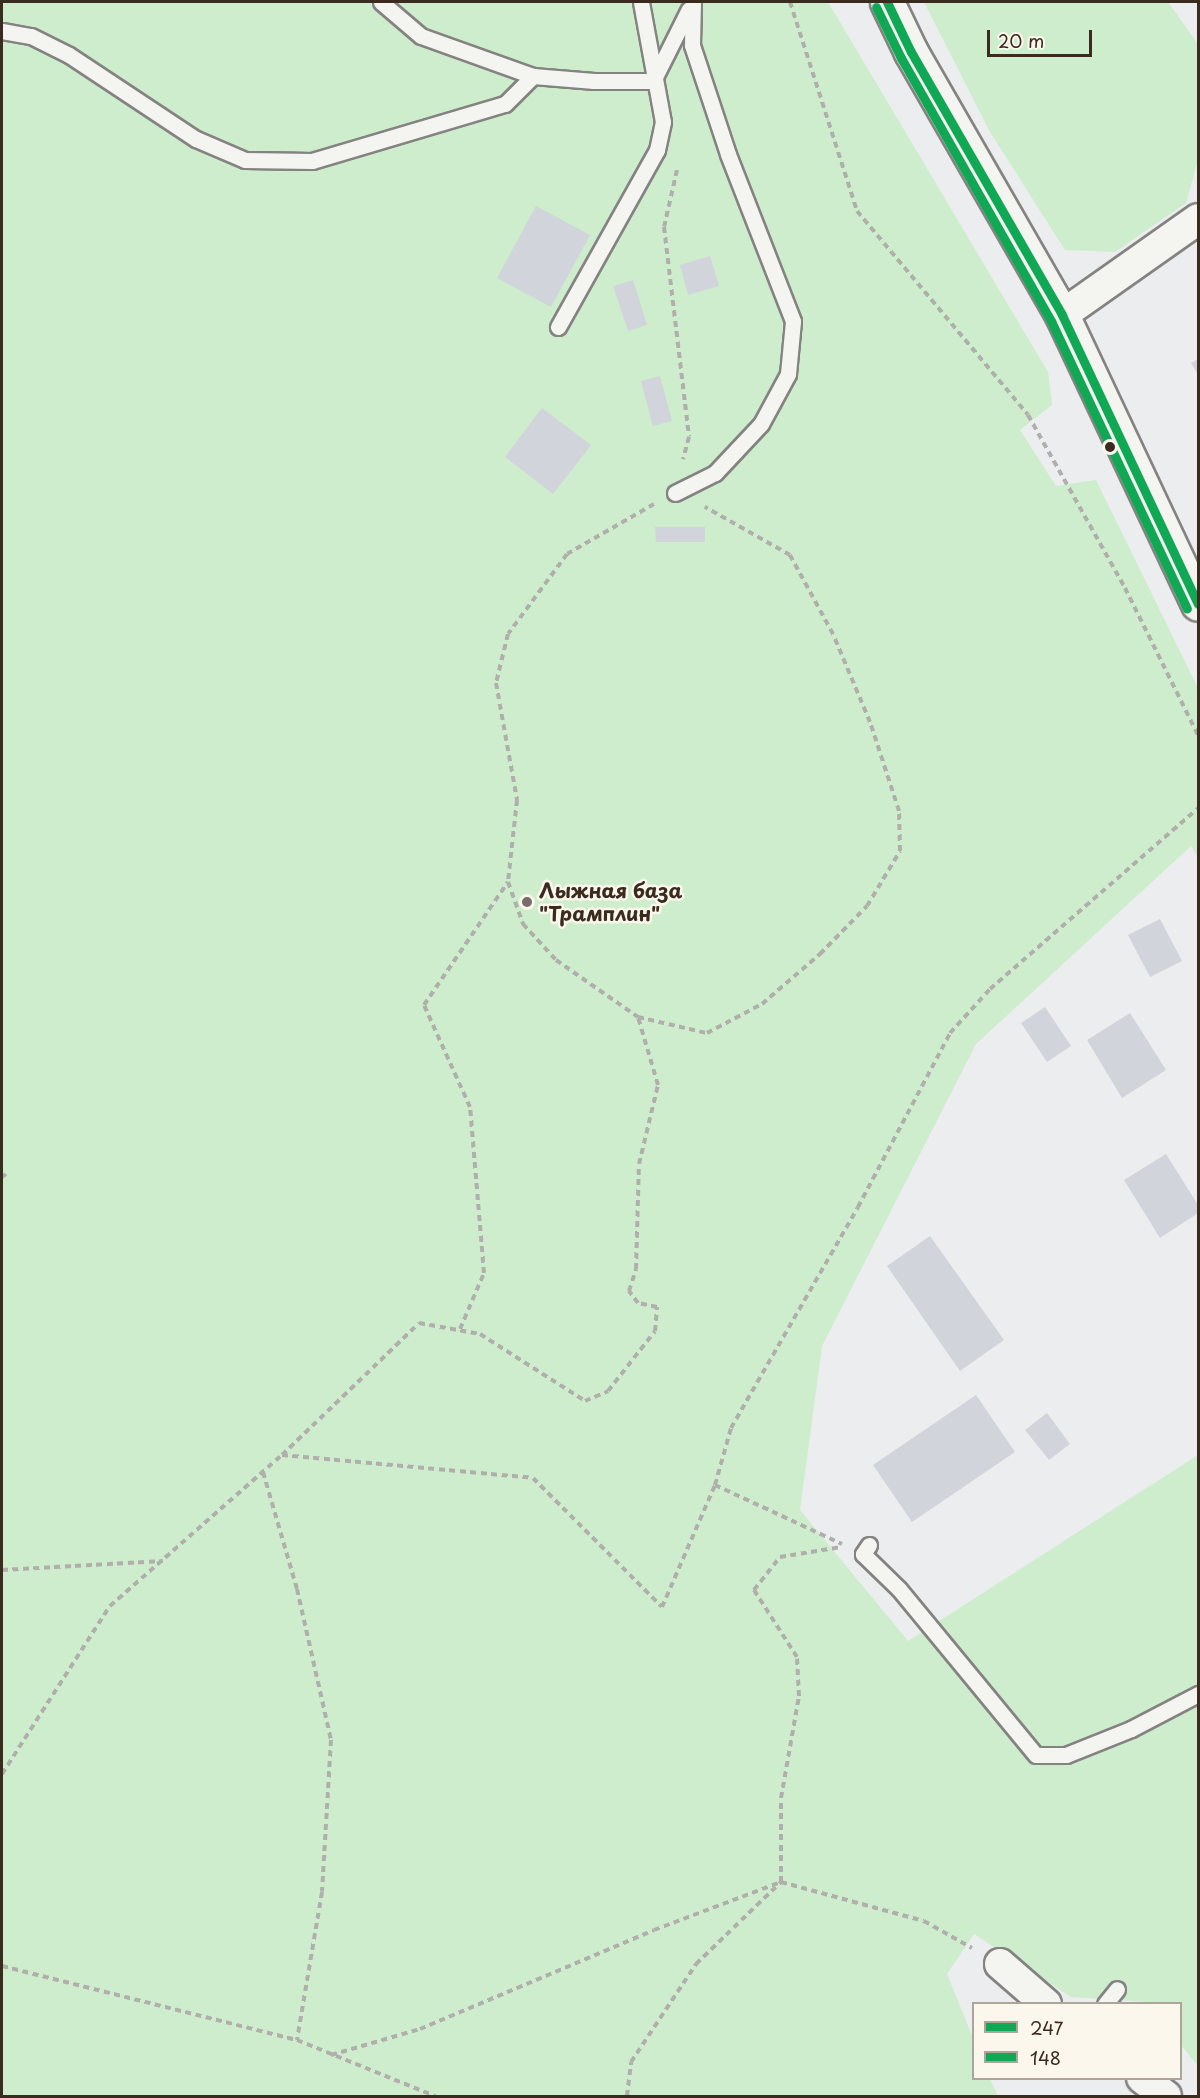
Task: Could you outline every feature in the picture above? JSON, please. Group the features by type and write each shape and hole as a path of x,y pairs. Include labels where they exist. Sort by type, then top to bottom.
{"main road":[{"path":"886,2 911,52 1062,315 1198,604"}],"street":[{"path":"1062,315 1198,219"},
{"path":"1000,1964 1044,2002"},
{"path":"1143,2080 1166,2097"}],"lane":[{"path":"381,2 421,36 533,76 594,81 653,81"},
{"path":"558,327 657,150 663,122 653,81 641,2"},
{"path":"653,81 692,4"},
{"path":"675,492 715,473 761,424 788,374 793,321 728,154 695,56 692,4"},
{"path":"2,31 31,36 69,55 196,139 245,160 312,161 505,104 533,76"},
{"path":"868,1545 863,1554 899,1589 1035,1755 1066,1755 1131,1730 1198,1694"},
{"path":"1107,2002 1117,1989"}],"path":[{"path":"790,2 857,211 1028,416 1125,588 1198,735"},
{"path":"675,492 739,522 790,555 834,634 870,722 899,811 900,851 867,906 762,1004 707,1033 638,1017 556,960 523,924 508,882 517,800 496,683 508,634 567,554 675,492 689,437 664,227 679,164"},
{"path":"282,1455 533,1478 662,1607 715,1485 731,1428 858,1206 950,1033 990,989 1198,808"},
{"path":"460,1329 484,1273 470,1107 424,1005 508,882"},
{"path":"2,1774 110,1606 282,1455 419,1323 480,1334 585,1401 608,1391 655,1331 657,1308 638,1303 630,1291 636,1269 639,1164 658,1085 638,1017"},
{"path":"263,1472 297,1589 331,1740 322,1892 297,2040"},
{"path":"627,2097 631,2062 696,1964 781,1882 781,1798 799,1696 797,1657 754,1590 780,1557 846,1546 715,1485"},
{"path":"2,1570 163,1561"},
{"path":"331,2055 420,2029 654,1930 781,1882 924,1921 1000,1964"},
{"path":"2,1966 297,2040 435,2097"}],"green space":[{"name":"Лыжная база \"Трамплин\"","path":"2,2 828,2 1048,372 1052,405 1020,430 1056,486 1096,480 1198,688 1198,857 1191,846 976,1044 822,1346 800,1510 908,1641 1198,1455 1198,2066 1182,2046 1182,2002 1071,1997 974,1934 947,1974 972,2036 972,2080 990,2080 998,2096 2,2096"},
{"path":"924,2 1168,2 1198,44 1198,160 1186,203 1115,252 1065,250 990,132"}],"building":[{"path":"536,206 590,235 551,307 497,278"},
{"path":"710,256 719,286 688,295 680,265"},
{"path":"633,280 647,325 628,331 613,286"},
{"path":"1198,359 1198,375 1191,363"},
{"path":"660,376 672,421 653,426 641,381"},
{"path":"542,408 591,445 553,494 505,457"},
{"path":"655,527 705,527 705,542 656,542"},
{"path":"1160,919 1182,961 1150,977 1128,935"},
{"path":"1045,1007 1071,1046 1047,1062 1021,1023"},
{"path":"1130,1013 1166,1070 1122,1098 1087,1040"},
{"path":"1166,1154 1198,1205 1198,1213 1160,1238 1124,1180"},
{"path":"930,1236 1004,1340 960,1371 887,1266"},
{"path":"976,1395 1015,1452 912,1522 873,1465"},
{"path":"1047,1413 1070,1444 1049,1460 1025,1430"}],"transit line":[{"name":"247","path":"887,2 911,52 1062,315 1198,604"},
{"name":"148","path":"876,7 901,58 1051,321 1187,609"}],"place":[{"name":"Лыжная база \"Трамплин\"","path":"527,902"}]}
